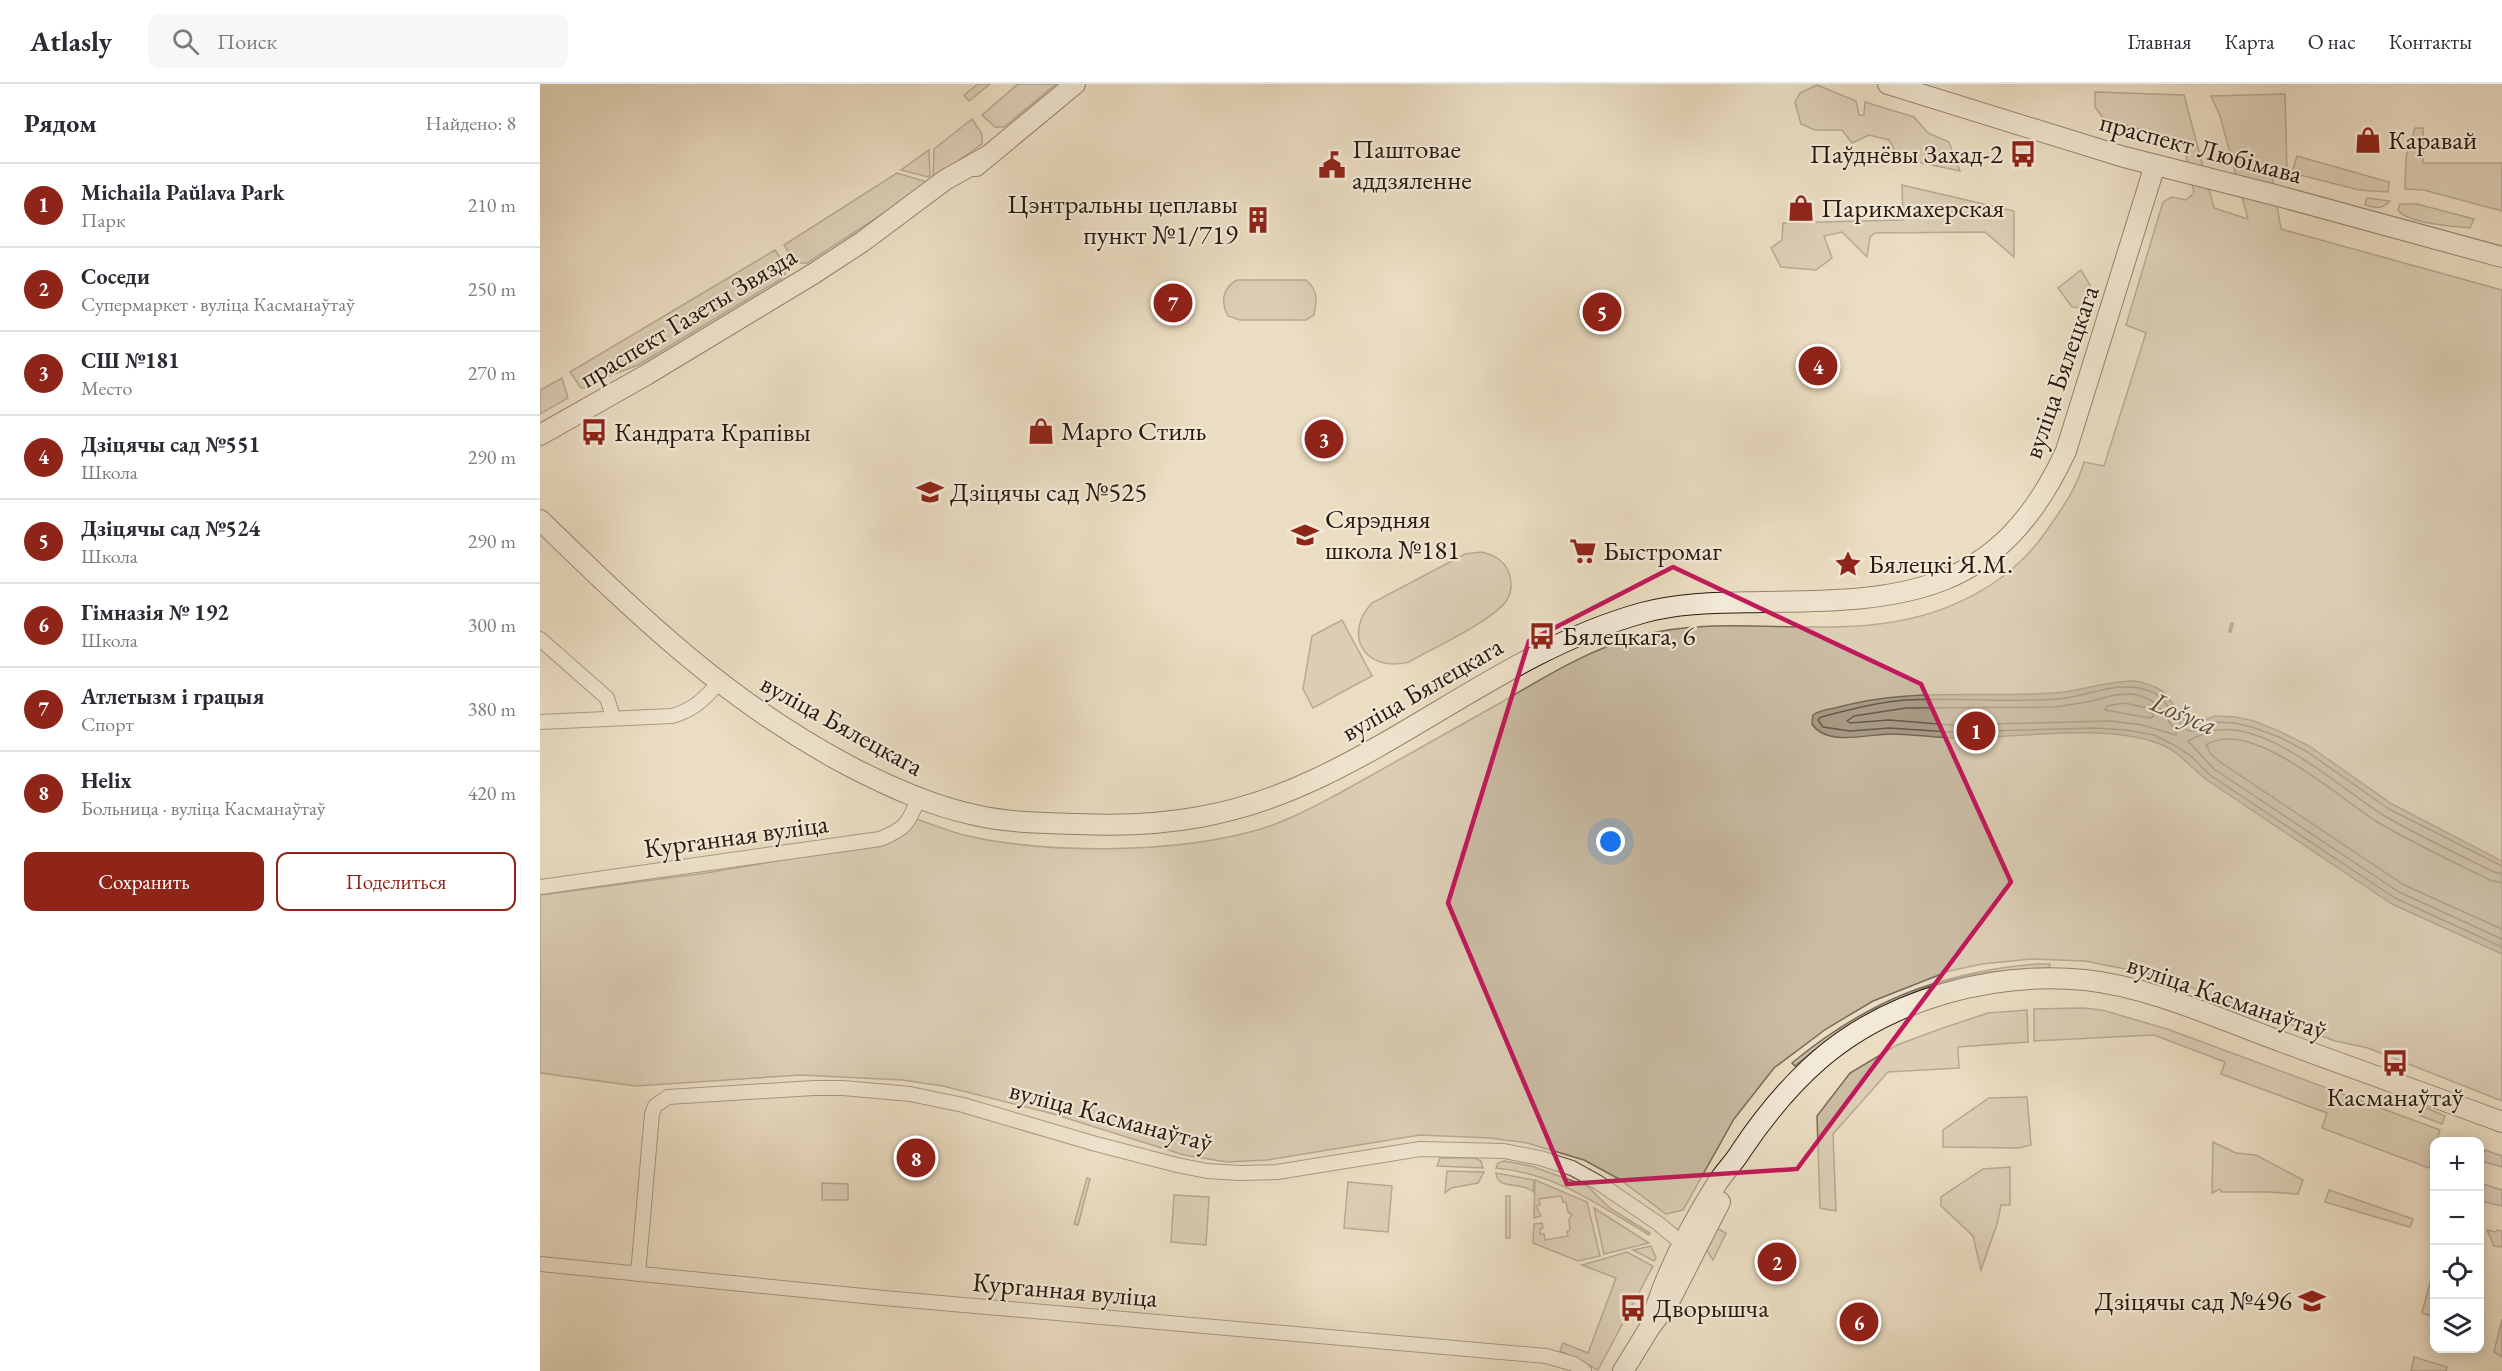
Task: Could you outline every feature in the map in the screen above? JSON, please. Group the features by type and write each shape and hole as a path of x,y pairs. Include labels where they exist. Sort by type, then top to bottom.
{"street":[{"name":"праспект Газеты Звязда","path":"540,435 646,375 862,242 927,206 1075,84"},
{"name":"праспект Любімава","path":"1888,84 2155,165 2502,257"},
{"name":"вуліца Бялецкага","path":"540,520 651,627 718,683 761,714 819,750 918,799 977,816 1034,823 1143,825 1220,814 1281,794 1335,770 1548,648 1606,624 1657,609 1689,604 1870,599 1895,595 1930,586 1961,573 1977,563 2006,540 2039,501 2054,478 2078,418 2155,165"},
{"path":"540,639 607,698 613,717"},
{"path":"540,722 672,716 691,710 718,683"},
{"name":"Курганная вуліца","path":"540,887 880,839 908,823 918,799"},
{"name":"вуліца Касманаўтаў","path":"1623,1371 1650,1327 1658,1298 1689,1249 1717,1183 1755,1130 1799,1079 1820,1059 1863,1029 1902,1009 1947,993 1994,983 2030,979 2085,980 2148,993 2502,1122"},
{"name":"вуліца Касманаўтаў","path":"638,1274 652,1114 655,1106 668,1097 843,1088 910,1094 963,1105 1096,1144 1207,1171 1277,1172 1420,1149 1504,1151 1540,1158 1572,1168 1659,1224 1689,1249"},
{"name":"Курганная вуліца","path":"540,1264 884,1298 1546,1356 1558,1358 1584,1371"}],"highlighted area":[{"path":"1673,567 1921,684 2011,882 1797,1169 1567,1184 1448,903 1529,641"}],"shaded area":[{"path":"978,84 990,84 969,101 964,95"},
{"path":"1018,84 1056,84 1004,127 995,127 982,115"},
{"path":"1817,85 1856,101 1859,115 1864,115 1865,102 1914,117 1928,133 1949,142 1960,171 1899,158 1889,140 1869,135 1852,143 1842,130 1815,130 1801,124 1795,102 1800,93"},
{"path":"2095,92 2184,95 2214,208 2248,219 2220,116 2211,96 2285,94 2287,172 2277,168 2271,171 2281,229 2502,290 2502,1101 2368,1048 2335,1041 2185,985 2145,973 2085,961 2032,959 1982,964 1949,971 1873,1001 1826,1029 1774,1068 1734,1119 1683,1210 1666,1214 1619,1179 1584,1160 1527,1143 1490,1138 1420,1135 1267,1160 1227,1162 1184,1155 1050,1113 943,1086 902,1080 801,1075 636,1086 540,1073 540,895 706,873 884,843 916,819 958,833 1030,846 1105,849 1215,840 1282,822 1358,783 1568,665 1603,648 1639,636 1696,627 1841,627 1895,622 1944,608 1990,586 2029,553 2045,533 2072,491 2084,462 2104,466 2146,333 2126,325 2163,202 2172,197 2186,200 2194,193 2184,146 2179,142 2103,118 2095,107"},
{"path":"972,119 982,134 982,144 933,179 934,149"},
{"path":"2415,128 2423,128 2423,163 2502,163 2502,211 2424,190 2405,189 2406,157"},
{"path":"929,150 930,176 901,170"},
{"path":"2297,156 2389,182 2388,192 2359,190 2292,173"},
{"path":"897,173 927,182 895,206 807,263 796,261 791,255 784,245"},
{"path":"1902,185 2014,211 2014,257 1985,232 1875,233 1870,237 1867,257 1842,232 1824,236 1832,258 1816,270 1781,267 1771,248 1782,240 1783,223 1903,220"},
{"path":"2367,198 2390,201 2384,206 2375,207 2365,205"},
{"path":"2400,204 2417,204 2474,219 2470,228 2421,221 2403,215 2398,210"},
{"path":"775,250 784,263 785,274 781,279 638,365 604,378 587,388 581,388 570,372"},
{"path":"2081,270 2090,285 2085,308 2072,307 2058,288"},
{"path":"1237,280 1306,280 1316,296 1314,315 1306,320 1240,320 1228,316 1224,305 1224,295 1232,283"},
{"path":"562,378 568,398 540,414 540,390"},
{"path":"1481,552 1498,559 1509,573 1510,594 1500,608 1462,634 1409,662 1394,664 1380,662 1370,657 1363,649 1359,639 1359,627 1363,615 1372,603 1465,554"},
{"path":"1342,620 1372,676 1313,708 1303,689 1312,636"},
{"path":"2050,964 2049,968 2003,971 1957,978 1913,993 1851,1025 1795,1066 1792,1063 1848,1022 1906,993 1968,974"},
{"path":"2034,1009 2102,1010 2167,1029 2440,1130 2438,1137 2430,1137 2429,1168 2322,1128 2327,1113 2221,1074 2225,1062 2154,1035 2034,1041"},
{"path":"2027,1010 2028,1042 1958,1047 1959,1068 1888,1072 1833,1134 1836,1211 1820,1208 1817,1116 1850,1073 1897,1045 1940,1029 1988,1013"},
{"path":"2027,1097 2031,1145 2020,1148 1943,1147 1943,1130 1989,1098"},
{"path":"2422,1106 2445,1116 2442,1124 2419,1115"},
{"path":"2213,1142 2236,1153 2256,1155 2303,1180 2298,1194 2221,1192 2220,1189 2212,1193"},
{"path":"2485,1150 2502,1156 2502,1167 2484,1162"},
{"path":"1440,1158 1475,1158 1481,1161 1483,1168 1437,1166"},
{"path":"1504,1161 1531,1166 1587,1186 1611,1209 1650,1233 1649,1235 1595,1202 1558,1184 1518,1171 1496,1168 1498,1163"},
{"path":"2010,1167 2010,1205 2001,1205 1981,1270 1973,1236 1941,1206 1941,1197 1983,1169"},
{"path":"1447,1171 1484,1172 1478,1183 1451,1188 1445,1193"},
{"path":"1496,1173 1534,1180 1533,1192 1501,1182 1497,1179"},
{"path":"1087,1178 1090,1179 1078,1225 1074,1224"},
{"path":"1535,1180 1587,1202 1600,1256 1578,1261 1533,1243 1534,1224 1542,1223 1543,1228 1540,1229 1540,1234 1544,1234 1545,1240 1568,1236 1569,1219 1572,1215 1568,1212 1566,1202 1563,1202 1561,1196 1539,1199 1540,1205 1536,1206 1541,1216 1534,1218"},
{"path":"1348,1182 1392,1186 1388,1232 1344,1228"},
{"path":"822,1183 848,1184 848,1200 822,1200"},
{"path":"2484,1184 2502,1190 2502,1206 2484,1202"},
{"path":"2329,1190 2413,1219 2410,1227 2325,1202"},
{"path":"1174,1195 1209,1197 1206,1245 1171,1242"},
{"path":"1506,1196 1510,1196 1510,1238 1506,1238"},
{"path":"1594,1208 1649,1243 1604,1254"},
{"path":"1715,1227 1726,1233 1713,1260 1706,1249"},
{"path":"2487,1230 2502,1231 2502,1247 2494,1246"},
{"path":"1651,1246 1656,1258 1654,1261 1633,1250"},
{"path":"1627,1252 1653,1266 1598,1370 1560,1351 1563,1343 1588,1353 1616,1278 1582,1265"},
{"path":"2430,1283 2430,1316 2422,1313"},
{"path":"2502,1319 2502,1357 2494,1352"},
{"path":"2414,1357 2447,1367 2446,1371 2411,1371"}],"water":[{"path":"2135,681 2158,688 2190,725 2215,716 2235,717 2254,721 2281,732 2309,746 2392,804 2502,861 2502,954 2392,904 2207,780 2161,744 2130,736 2085,733 1968,738 1890,734 1848,738 1827,735 1812,724 1813,715 1821,711 1889,698 1944,694 2054,693 2114,682"}],"waterway":[{"path":"2230,631 2232,624"}],"place":[{"name":"Каравай","path":"2368,140"},
{"name":"Паўднёвы Захад-2","path":"2023,154"},
{"name":"Паштовае аддзяленне","path":"1332,165"},
{"name":"Парикмахерская","path":"1801,208"},
{"name":"Цэнтральны цеплавы пункт №1/719","path":"1258,220"},
{"name":"Атлетызм і грацыя","path":"1173,303"},
{"name":"Дзіцячы сад №524","path":"1602,312"},
{"name":"Дзіцячы сад №551","path":"1818,366"},
{"name":"Марго Стиль","path":"1041,431"},
{"name":"Кандрата Крапівы","path":"594,432"},
{"name":"СШ №181","path":"1324,439"},
{"name":"Дзіцячы сад №525","path":"930,492"},
{"name":"Сярэдняя школа №181","path":"1305,535"},
{"name":"Быстромаг","path":"1583,551"},
{"name":"Бялецкі Я.М.","path":"1848,564"},
{"name":"Бялецкага, 6","path":"1542,636"},
{"name":"Michaila Paŭlava Park","path":"1976,731"},
{"name":"Касманаўтаў","path":"2395,1063"},
{"name":"Helix","path":"916,1158"},
{"name":"Соседи","path":"1777,1262"},
{"name":"Дзіцячы сад №496","path":"2312,1301"},
{"name":"Дворышча","path":"1633,1308"},
{"name":"Гімназія № 192","path":"1859,1322"}],"water label":[{"name":"Lošyca","path":"2184,713"}]}
